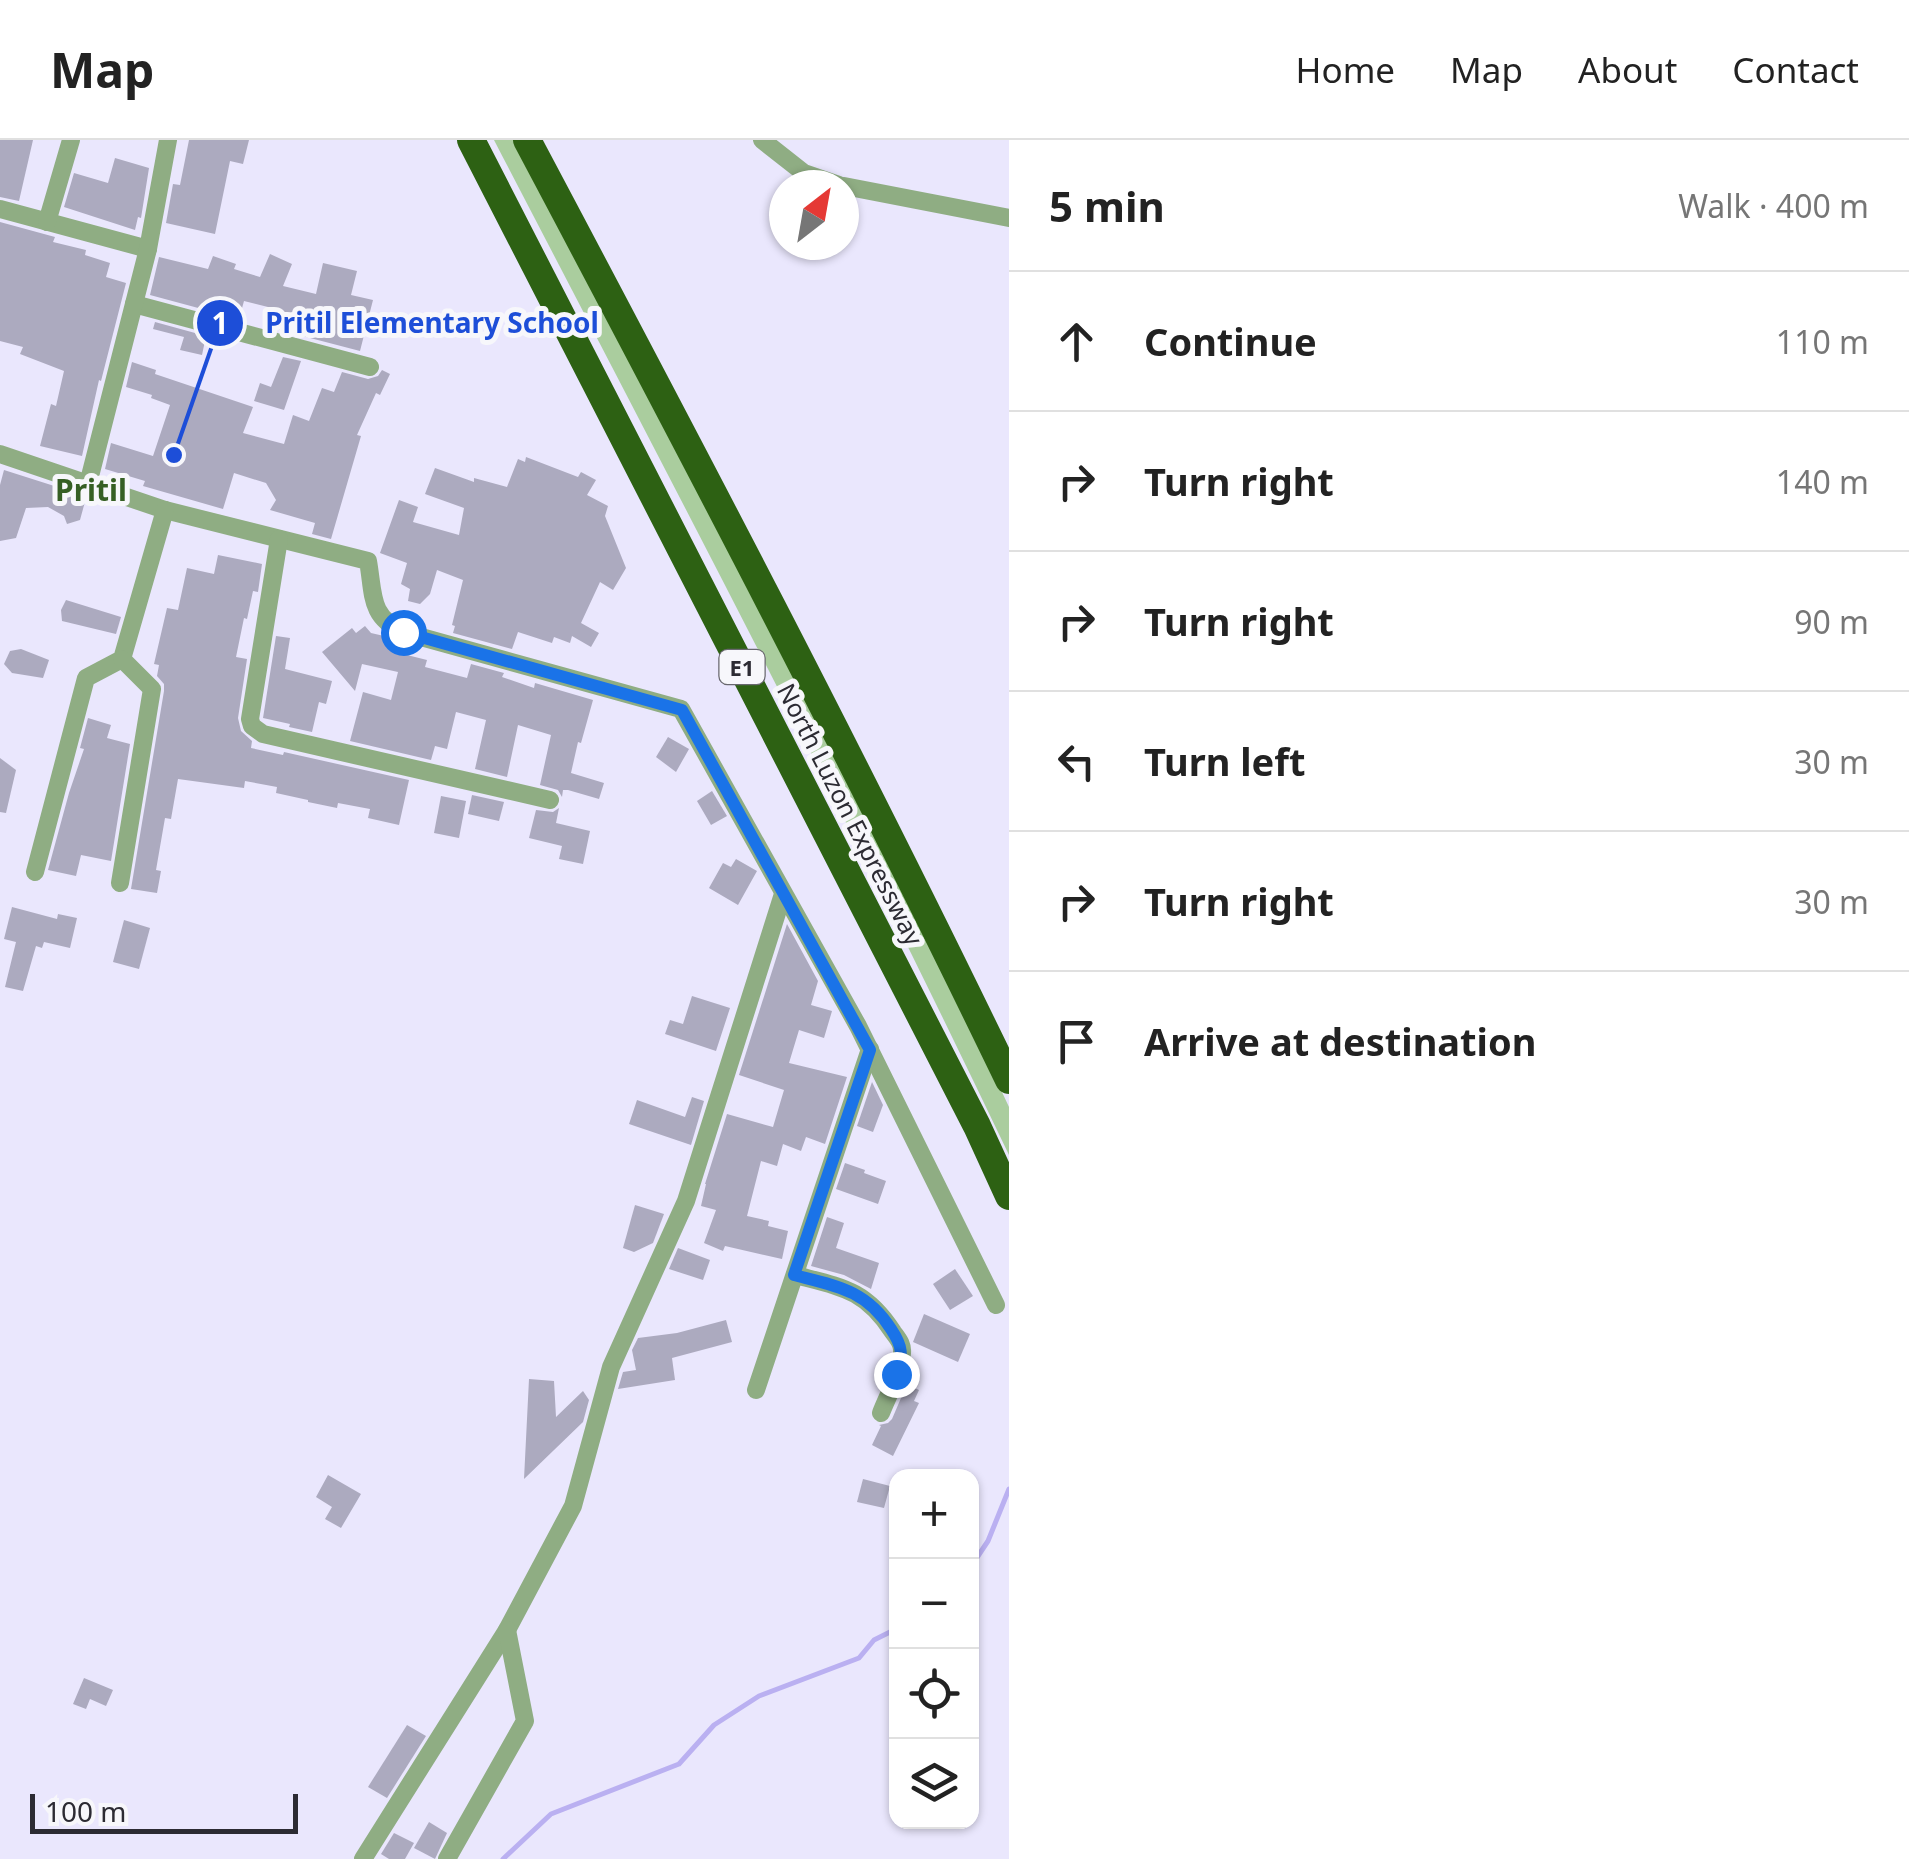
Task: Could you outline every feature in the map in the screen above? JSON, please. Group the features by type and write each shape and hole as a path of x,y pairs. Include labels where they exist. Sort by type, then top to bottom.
{"highway":[{"name":"North Luzon Expressway","path":"471,140 978,1126 1009,1196"},
{"name":"North Luzon Expressway","path":"527,140 896,847 1009,1080"}],"street":[{"path":"47,222 70,140"},
{"path":"88,484 148,249 168,140"},
{"path":"762,140 801,170"},
{"path":"859,189 1009,218"},
{"path":"0,209 148,249"},
{"path":"134,304 370,367"},
{"path":"0,454 164,510 368,561 377,612 388,625 682,710 870,1050 996,1305"},
{"path":"35,872 86,678 122,659 164,510"},
{"path":"279,539 252,726 263,734 550,800"},
{"path":"120,883 152,689 122,659"},
{"path":"364,1859 507,1630 574,1506 611,1367 686,1202 783,894"},
{"path":"756,1390 870,1050"},
{"path":"794,1275 841,1287 867,1300 883,1316 902,1346 902,1357 881,1413"},
{"path":"447,1859 524,1721 507,1630"}],"green space":[{"path":"494,140 516,140 800,685 1009,1107 1009,1155 821,772"}],"building":[{"path":"0,140 33,140 19,201 0,197"},
{"path":"189,140 249,140 243,164 230,161 215,234 166,223 173,184 180,185"},
{"path":"115,158 149,168 141,218 138,217 135,230 64,207 74,173 108,183"},
{"path":"0,222 86,250 85,255 110,263 106,277 126,283 82,456 40,446 51,404 56,406 64,371 20,354 23,347 0,341"},
{"path":"270,254 292,264 283,286 316,294 323,263 357,271 351,295 373,300 360,351 268,327 272,308 244,301 239,319 150,295 159,257 208,269 213,256 236,264 234,269 260,277"},
{"path":"155,322 206,336 202,355 180,350 184,337 153,329"},
{"path":"283,357 301,361 284,410 254,401 260,383 271,387"},
{"path":"132,362 156,370 155,374 253,407 243,433 284,444 293,415 309,421 322,388 334,392 342,372 368,379 382,370 390,374 380,395 376,393 357,435 361,436 331,539 312,534 315,523 270,510 276,500 266,483 234,473 223,509 143,486 145,481 105,469 111,443 153,456 170,405 126,387"},
{"path":"526,457 596,480 587,495 608,506 605,516 626,568 613,590 600,582 581,623 599,633 591,647 572,636 570,643 554,637 552,643 518,632 512,649 453,633 463,580 437,570 430,594 420,604 408,601 410,589 401,584 407,563 380,553 399,500 418,507 413,522 459,535 464,508 425,494 435,468 474,482 474,478 507,487 518,459 525,462"},
{"path":"4,470 86,498 80,520 67,524 64,516 48,507 26,508 16,538 0,541 0,485"},
{"path":"218,555 262,564 258,592 253,591 236,657 247,659 238,718 241,731 252,741 251,748 409,780 399,825 368,818 370,809 308,802 276,793 277,787 245,781 244,788 178,779 171,819 165,818 156,870 161,871 157,893 131,889 164,691 157,676 159,665 154,664 167,608 178,610 187,568 214,574"},
{"path":"66,600 121,617 116,634 62,621 61,610"},
{"path":"365,626 371,633 405,646 403,654 427,660 425,667 467,678 471,664 504,673 502,677 534,688 535,683 593,700 571,773 604,783 599,799 568,790 563,790 562,797 558,790 540,785 551,735 518,725 507,777 475,769 486,720 456,712 447,749 435,746 431,760 350,741 363,692 391,700 398,672 362,664 355,691 322,652 352,628 356,633"},
{"path":"276,636 290,638 285,669 332,681 326,704 319,702 312,732 263,718"},
{"path":"21,649 49,660 43,678 12,673 4,664 10,651"},
{"path":"88,718 111,725 107,738 130,744 111,861 81,855 76,876 48,870 84,749 80,748"},
{"path":"668,737 689,749 676,772 656,757"},
{"path":"0,758 16,770 6,813 0,812"},
{"path":"712,791 727,816 711,825 697,801"},
{"path":"472,795 504,802 499,821 468,814"},
{"path":"441,796 466,801 459,838 434,833"},
{"path":"559,808 556,823 590,831 583,864 559,859 562,846 529,838 536,810 553,812"},
{"path":"736,859 757,871 738,905 709,888 723,863 731,867"},
{"path":"12,907 57,919 58,914 77,918 70,948 44,942 42,948 36,946 23,991 5,987 16,942 4,939"},
{"path":"124,920 150,928 139,969 113,962"},
{"path":"787,924 818,981 811,1005 832,1011 824,1038 799,1030 789,1063 847,1077 825,1144 806,1137 801,1151 783,1144 777,1166 761,1161 747,1216 788,1231 782,1259 725,1246 723,1251 704,1243 716,1210 701,1206 727,1114 773,1127 784,1090 739,1075"},
{"path":"692,996 730,1008 716,1051 665,1034 670,1020 683,1024"},
{"path":"872,1082 883,1105 873,1132 857,1126"},
{"path":"692,1097 704,1101 691,1145 629,1124 637,1100 685,1117"},
{"path":"845,1163 886,1181 878,1204 836,1189"},
{"path":"635,1205 664,1214 653,1243 634,1252 623,1248"},
{"path":"827,1217 844,1223 836,1248 879,1263 871,1289 844,1275 811,1266"},
{"path":"678,1248 710,1260 703,1280 669,1269"},
{"path":"955,1269 973,1296 950,1310 933,1284"},
{"path":"924,1314 970,1334 958,1362 913,1342"},
{"path":"726,1320 732,1342 672,1358 675,1380 618,1389 623,1372 636,1370 632,1350 638,1338"},
{"path":"529,1379 554,1381 556,1417 583,1391 589,1400 583,1422 524,1479"},
{"path":"907,1384 919,1390 914,1401 919,1403 893,1456 872,1445 879,1425 892,1419"},
{"path":"328,1475 361,1494 341,1528 325,1519 332,1507 316,1497"},
{"path":"863,1479 889,1486 884,1508 857,1502"},
{"path":"84,1678 113,1690 106,1706 90,1699 86,1709 73,1704"},
{"path":"407,1725 426,1736 387,1798 368,1787"},
{"path":"429,1822 447,1833 435,1859 414,1848"},
{"path":"394,1833 414,1843 405,1859 389,1859 381,1854"}],"waterway":[{"path":"976,1559 988,1541 1009,1489"},
{"path":"503,1859 551,1814 679,1764 714,1725 759,1696 859,1658 874,1640 889,1632"}],"place":[{"name":"Pritil Elementary School","path":"174,455"}],"district":[{"name":"Pritil","path":"91,489"}],"route":[{"path":"403,632 682,710 870,1050 794,1275 841,1287 867,1300 883,1316 902,1346 896,1374"}]}
